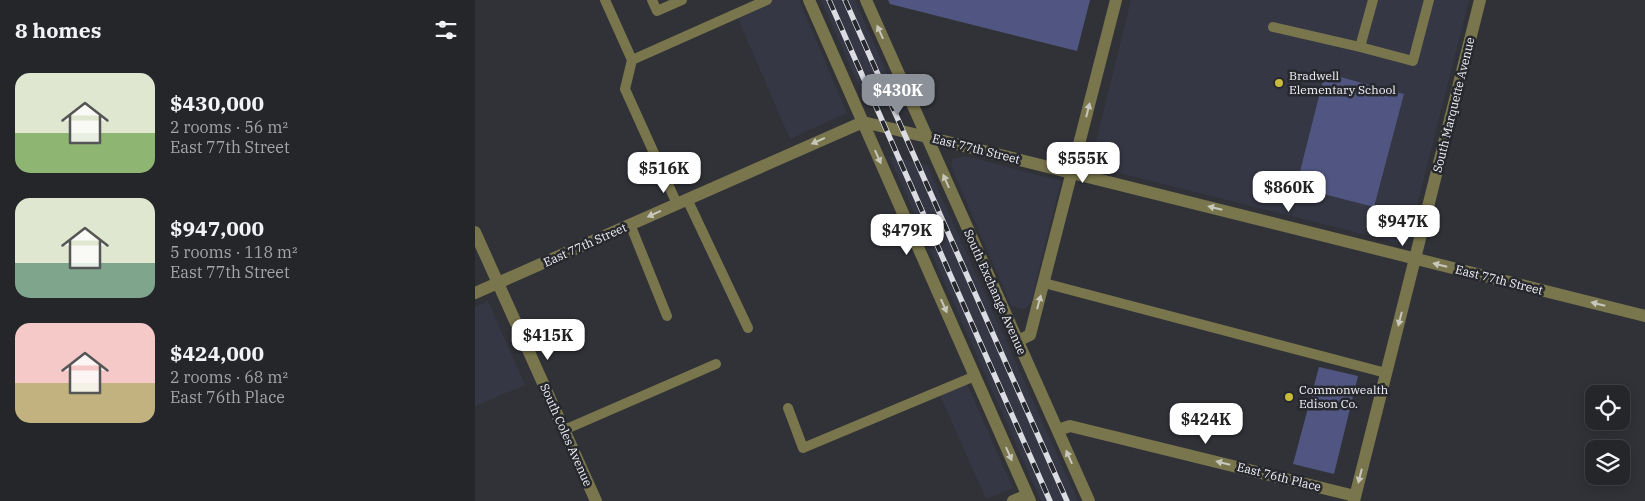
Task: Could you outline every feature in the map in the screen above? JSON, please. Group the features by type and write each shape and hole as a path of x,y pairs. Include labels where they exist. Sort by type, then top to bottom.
{"street":[{"path":"809,0 1029,498 1013,501"},
{"name":"South Exchange Avenue","path":"866,0 1089,501"},
{"path":"1017,341 1030,335 1116,0"},
{"name":"South Marquette Avenue","path":"1355,499 1480,0"},
{"name":"East 77th Street","path":"475,293 863,122 1072,172 1645,316"},
{"name":"South Coles Avenue","path":"475,232 596,501"},
{"name":"East 76th Place","path":"1058,430 1071,426 1355,499"}],"lane":[{"path":"605,0 632,60 625,89 749,328"},
{"path":"652,0 657,10 682,0"},
{"path":"632,60 767,0"},
{"path":"1360,47 1373,0"},
{"path":"1273,27 1413,61 1429,0"},
{"path":"630,224 667,316"},
{"path":"1044,283 1386,373"},
{"path":"564,430 716,364"},
{"path":"788,408 803,448 975,376"}],"shaded area":[{"path":"767,0 799,0 847,113 790,139 736,14"},
{"path":"821,0 855,0 893,87 862,93"},
{"path":"888,0 1090,0 1077,51 890,4"},
{"name":"Bradwell Elementary School","path":"1131,0 1469,0 1407,245 1090,166"},
{"path":"1325,73 1404,94 1374,207 1296,187"},
{"path":"889,156 927,165 1078,501 1041,501"},
{"path":"965,156 1061,181 1031,302 1023,310 1011,305 951,166 953,159"},
{"path":"488,301 525,385 475,406 475,307"},
{"path":"1319,367 1358,376 1334,474 1293,464"},
{"path":"965,380 1013,488 986,499 938,391"}],"railway":[{"path":"829,0 1050,501"},
{"path":"845,0 1067,501"}],"place":[{"name":"Bradwell Elementary School","path":"1279,83"},
{"name":"Commonwealth Edison Co.","path":"1289,397"}]}
